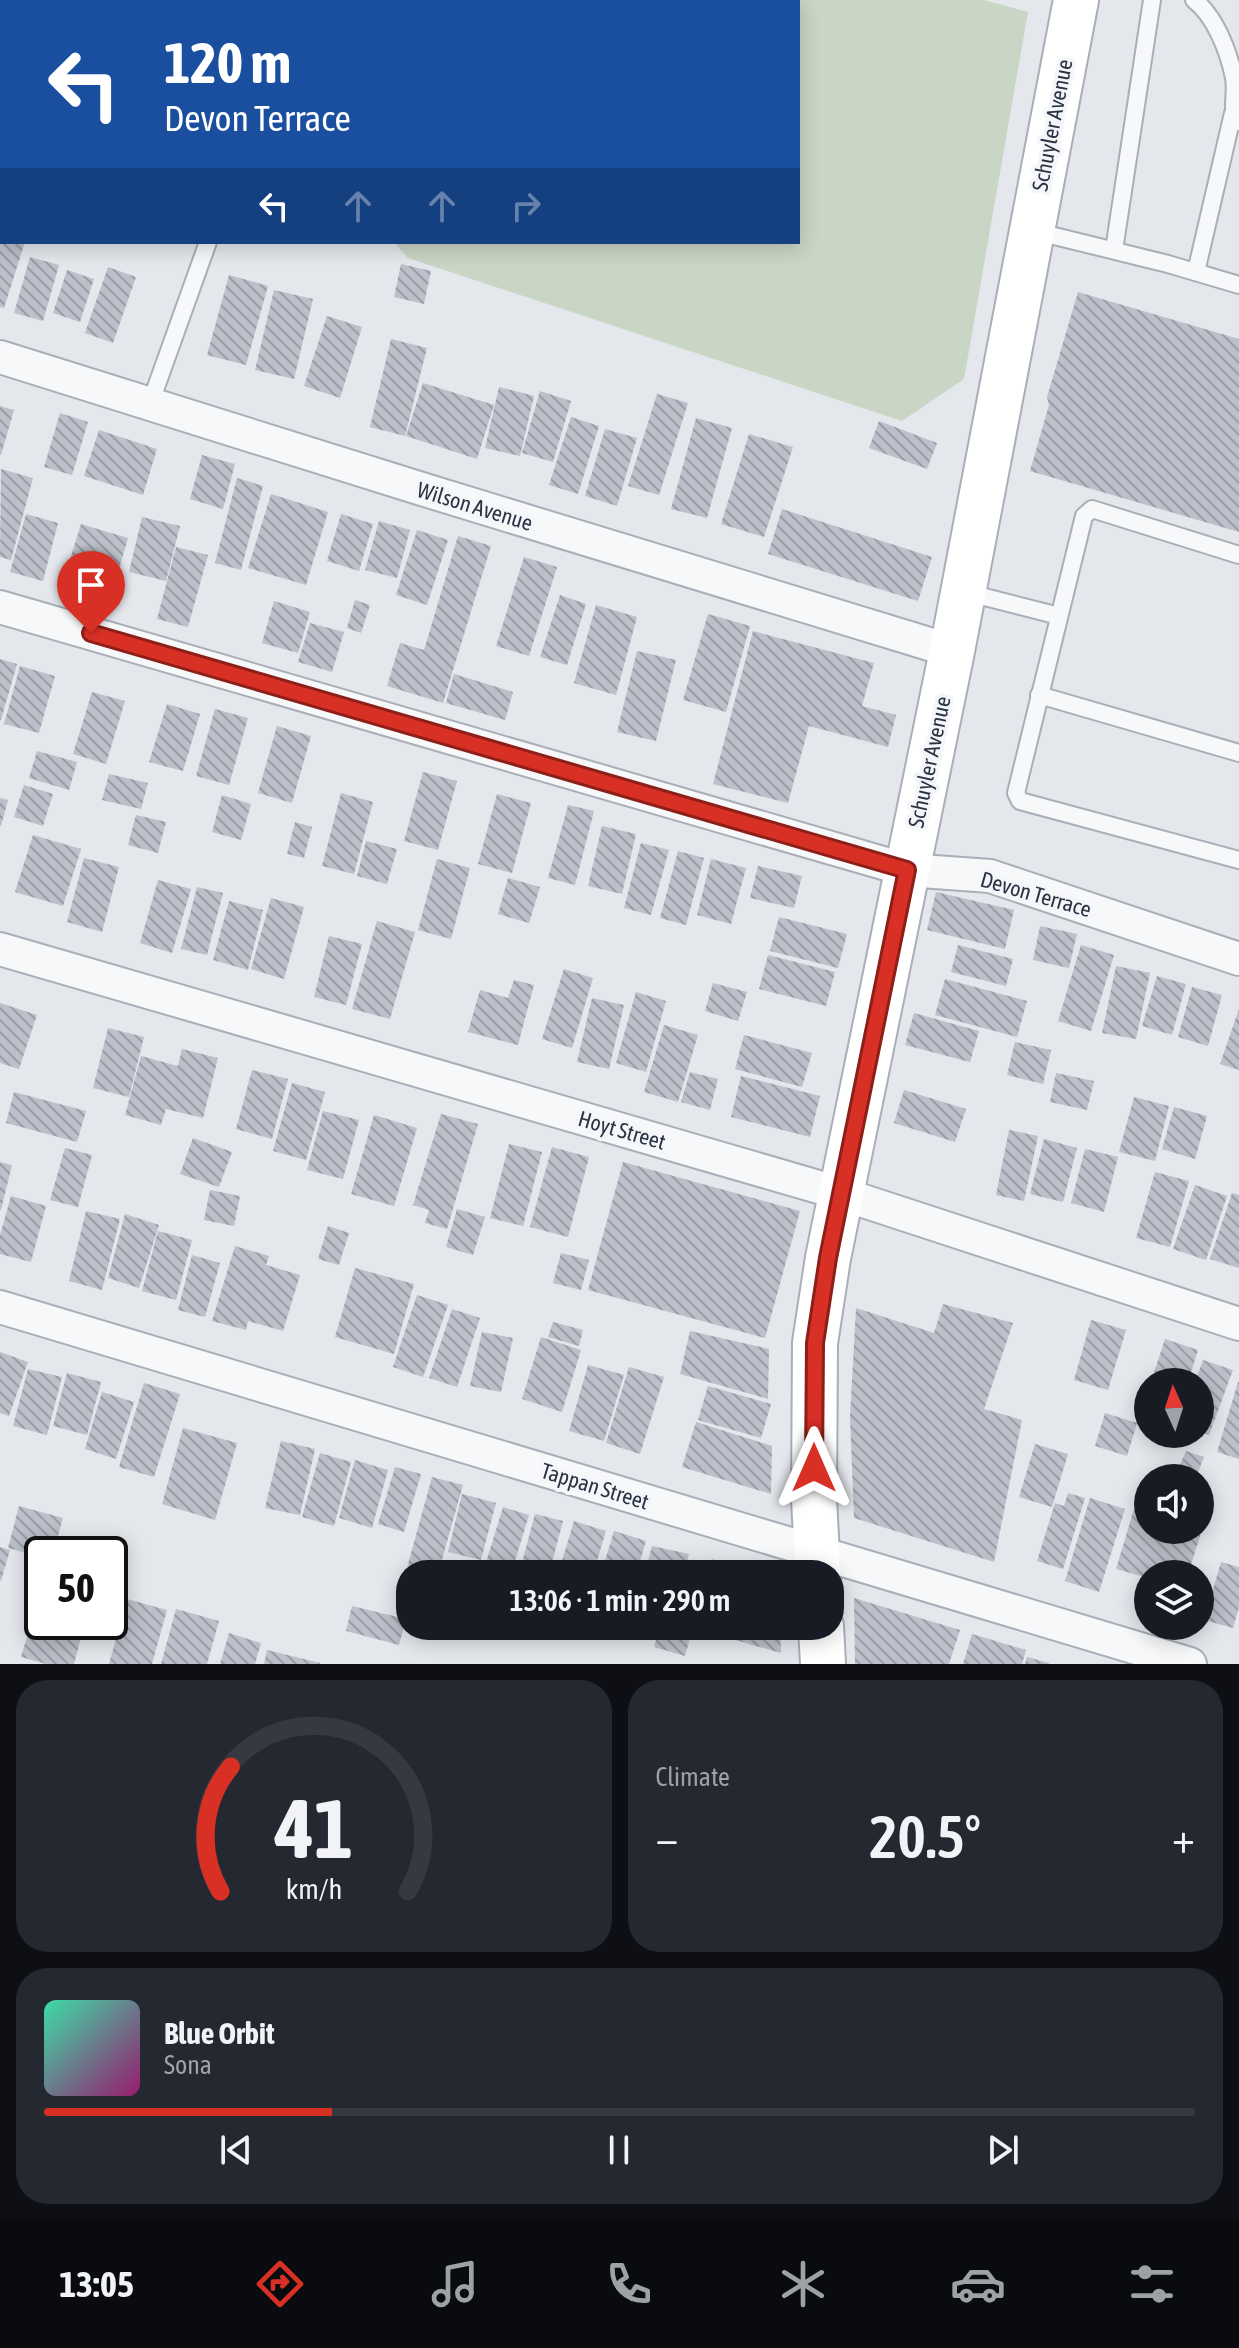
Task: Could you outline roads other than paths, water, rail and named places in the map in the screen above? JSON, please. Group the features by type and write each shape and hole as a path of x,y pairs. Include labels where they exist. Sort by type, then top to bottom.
{"main road":[{"name":"Schuyler Avenue","path":"817,1560 815,1343 839,1193 952,651 1076,0"},
{"path":"822,1640 823,1664"}],"street":[{"name":"Wilson Avenue","path":"0,357 952,651"},
{"name":"Devon Terrace","path":"0,607 907,870 990,876 1239,959"},
{"name":"Hoyt Street","path":"0,949 839,1193 1239,1324"},
{"name":"Tappan Street","path":"0,1307 804,1560"},
{"name":"Tappan Street","path":"844,1571 1190,1664"}],"lane":[{"path":"1114,250 1152,0"},
{"path":"1194,0 1221,37 1234,79 1236,118 1196,272"},
{"path":"1032,231 1239,285"},
{"path":"150,404 207,244"},
{"path":"1239,555 1092,509 1084,516 1016,793 1020,801 1239,860"},
{"path":"963,592 1059,616"},
{"path":"1039,695 1239,753"}]}
